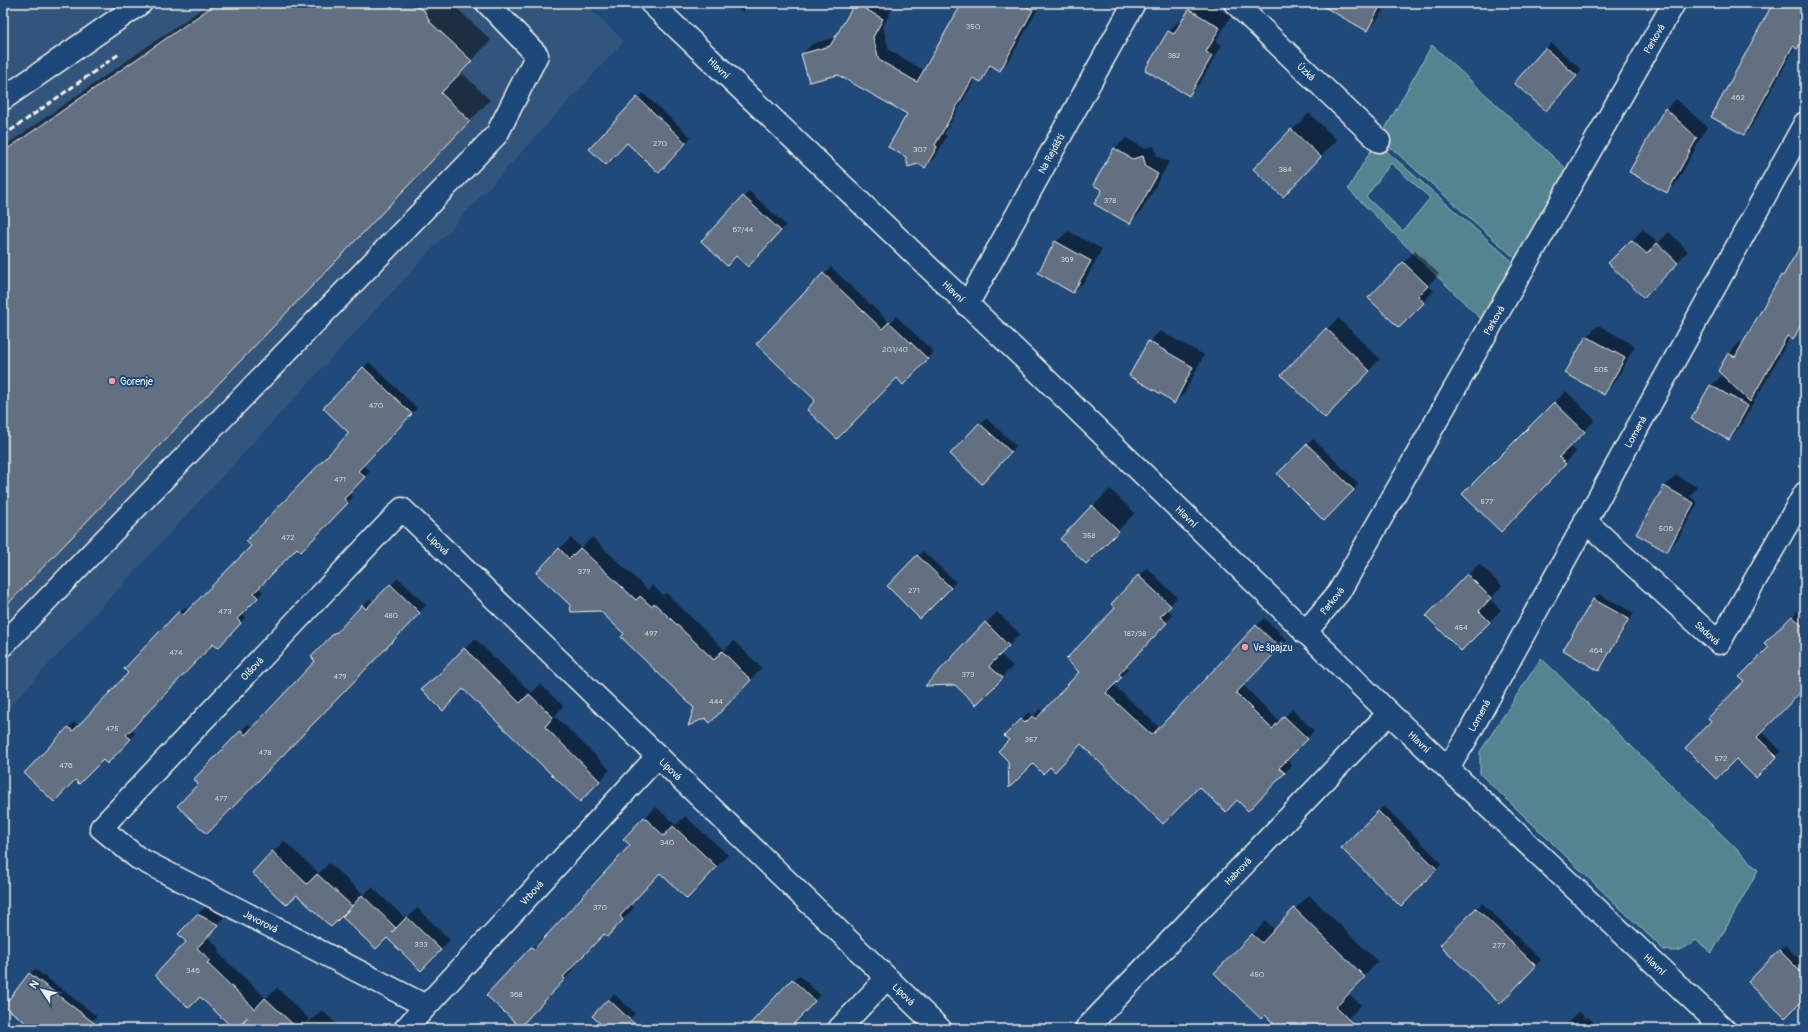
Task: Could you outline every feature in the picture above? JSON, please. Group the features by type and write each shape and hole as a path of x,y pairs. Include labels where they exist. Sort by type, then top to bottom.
{"street":[{"path":"3,99 141,3"},
{"path":"3,645 497,134 537,55 487,3"},
{"name":"Hlavní","path":"651,3 967,305 1305,633 1723,1028"},
{"name":"Na Rejdišti","path":"967,305 1134,3"},
{"name":"Úzká","path":"1234,3 1378,141"},
{"name":"Parková","path":"1305,633 1339,592 1674,3"},
{"name":"Lomená","path":"1448,768 1466,739 1805,123"},
{"name":"Sadová","path":"1585,521 1719,644 1805,493"},
{"name":"Lipová","path":"402,509 940,1029"},
{"name":"Olšová","path":"101,828 402,509"},
{"name":"Habrová","path":"1086,1029 1389,713"},
{"name":"Vrbová","path":"404,1029 658,756"},
{"name":"Javorová","path":"101,828 138,858 426,1006"},
{"path":"839,1029 887,978"}],"shaded area":[{"name":"Gorenje","path":"3,3 585,3 624,41 3,714"}],"green space":[{"path":"1432,45 1575,177 1525,267 1380,138"},
{"path":"1376,142 1521,269 1488,326 1348,189","holes":["1391,163 1430,198 1403,231 1366,197"]},
{"path":"1541,658 1758,870 1712,953 1696,940 1678,951 1664,950 1480,774 1480,752"}],"building":[{"name":"Gorenje","path":"217,3 407,3 424,10 430,22 472,61 441,93 470,121 3,609 3,152"},
{"path":"855,3 883,19 873,37 879,60 917,82 962,3 1020,3 1033,10 1000,71 990,65 981,82 973,78 935,145 937,147 925,168 918,164 908,167 906,157 888,147 907,114 838,75 809,82 801,54 830,46"},
{"path":"1317,3 1382,3 1367,31"},
{"path":"1773,3 1805,3 1805,36 1797,49 1793,46 1744,135 1711,117"},
{"path":"1189,9 1220,28 1206,52 1212,56 1189,96 1145,70 1168,31 1174,34"},
{"path":"1545,48 1577,76 1546,111 1514,83"},
{"path":"637,97 686,143 659,173 627,143 606,165 589,149"},
{"path":"1665,108 1697,138 1667,193 1629,172"},
{"path":"1291,129 1321,157 1283,197 1253,169"},
{"path":"1114,148 1132,159 1143,156 1146,167 1158,174 1130,224 1094,204 1102,190 1093,185"},
{"path":"743,196 781,231 748,267 736,256 727,266 701,241"},
{"path":"1805,238 1805,317 1793,340 1787,336 1750,402 1718,371 1728,353 1735,357 1781,275 1783,276"},
{"path":"1631,240 1647,254 1657,243 1678,263 1644,298 1608,263"},
{"path":"1055,241 1091,261 1073,293 1038,273"},
{"path":"1403,262 1428,286 1418,296 1424,303 1399,328 1368,298"},
{"path":"823,273 882,329 889,322 928,359 903,385 897,378 837,439 807,410 815,400 756,344"},
{"path":"1326,328 1370,371 1325,418 1281,375"},
{"path":"1586,336 1625,358 1604,395 1565,373"},
{"path":"1148,341 1193,367 1174,404 1163,395 1129,376"},
{"path":"363,367 412,414 358,471 365,477 344,499 348,503 301,552 297,548 254,593 258,598 237,619 241,623 218,648 213,644 126,735 131,739 107,764 103,760 79,784 75,780 54,802 24,773 68,727 73,731 128,673 124,669 179,611 183,615 251,546 246,541 349,433 323,408"},
{"path":"1710,385 1748,406 1729,440 1691,419"},
{"path":"1554,402 1585,432 1559,457 1566,464 1501,532 1462,494"},
{"path":"979,423 1011,452 982,484 950,454"},
{"path":"1307,444 1354,490 1324,521 1277,474"},
{"path":"1664,486 1694,503 1667,552 1636,534"},
{"path":"1092,505 1119,531 1086,564 1060,539"},
{"path":"559,548 569,559 580,548 636,600 640,596 651,606 654,603 714,660 722,651 751,680 710,723 705,718 688,726 694,708 621,637 624,634 600,611 571,612 570,605 536,573"},
{"path":"917,555 951,588 920,619 887,586"},
{"path":"1467,574 1491,598 1479,611 1490,622 1461,651 1426,616"},
{"path":"1138,575 1171,606 1160,617 1167,623 1119,674 1122,677 1106,693 1152,735 1256,625 1280,648 1236,693 1272,729 1284,716 1308,739 1279,768 1285,773 1248,811 1237,800 1226,812 1199,787 1163,824 1081,744 1055,772 1050,767 1043,774 1033,764 1009,788 1008,761 998,751 1009,740 1004,736 1021,719 1025,723 1032,716 1036,719 1079,672 1066,659 1115,608 1111,604"},
{"path":"390,584 420,613 207,834 177,806 198,784 194,779 241,730 245,735 315,661 311,657 362,605 366,609"},
{"path":"1593,599 1629,619 1599,671 1563,650"},
{"path":"1792,616 1805,628 1805,688 1757,737 1777,757 1756,778 1736,759 1716,779 1685,748 1711,721 1708,718 1744,681 1739,677 1769,647 1764,643"},
{"path":"985,622 1009,646 989,666 1003,678 976,705 955,685 925,686"},
{"path":"464,648 520,703 529,694 553,717 545,727 600,781 580,802 463,689 443,711 421,689 439,674"},
{"path":"1378,811 1437,869 1401,907 1341,848"},
{"path":"644,817 664,836 673,826 717,867 687,899 660,873 620,916 623,920 607,937 604,934 563,977 565,979 520,1027 486,995 531,947 534,949 630,845 623,839"},
{"path":"272,851 307,884 317,874 352,906 331,927 297,895 286,905 252,873"},
{"path":"362,895 396,928 407,917 441,950 421,971 387,938 376,949 342,917"},
{"path":"1294,908 1365,977 1336,1007 1358,1029 1279,1029 1265,1015 1261,1019 1214,973 1252,934 1262,943"},
{"path":"1476,908 1536,966 1500,1004 1440,945"},
{"path":"197,914 219,925 197,948 210,960 207,963 255,1009 265,998 298,1029 236,1029 248,1017 234,1029 200,997 189,1008 155,975 186,942 178,934"},
{"path":"1779,950 1805,976 1805,998 1785,1018 1748,982"},
{"path":"29,973 102,1029 34,1029 4,1006"},
{"path":"792,979 815,1001 789,1029 745,1029"},
{"path":"608,999 640,1029 606,1029 592,1016"}],"railway":[{"path":"3,136 119,54"}],"place":[{"name":"Gorenje","path":"112,381"},
{"name":"Ve špajzu","path":"1245,647"}]}
